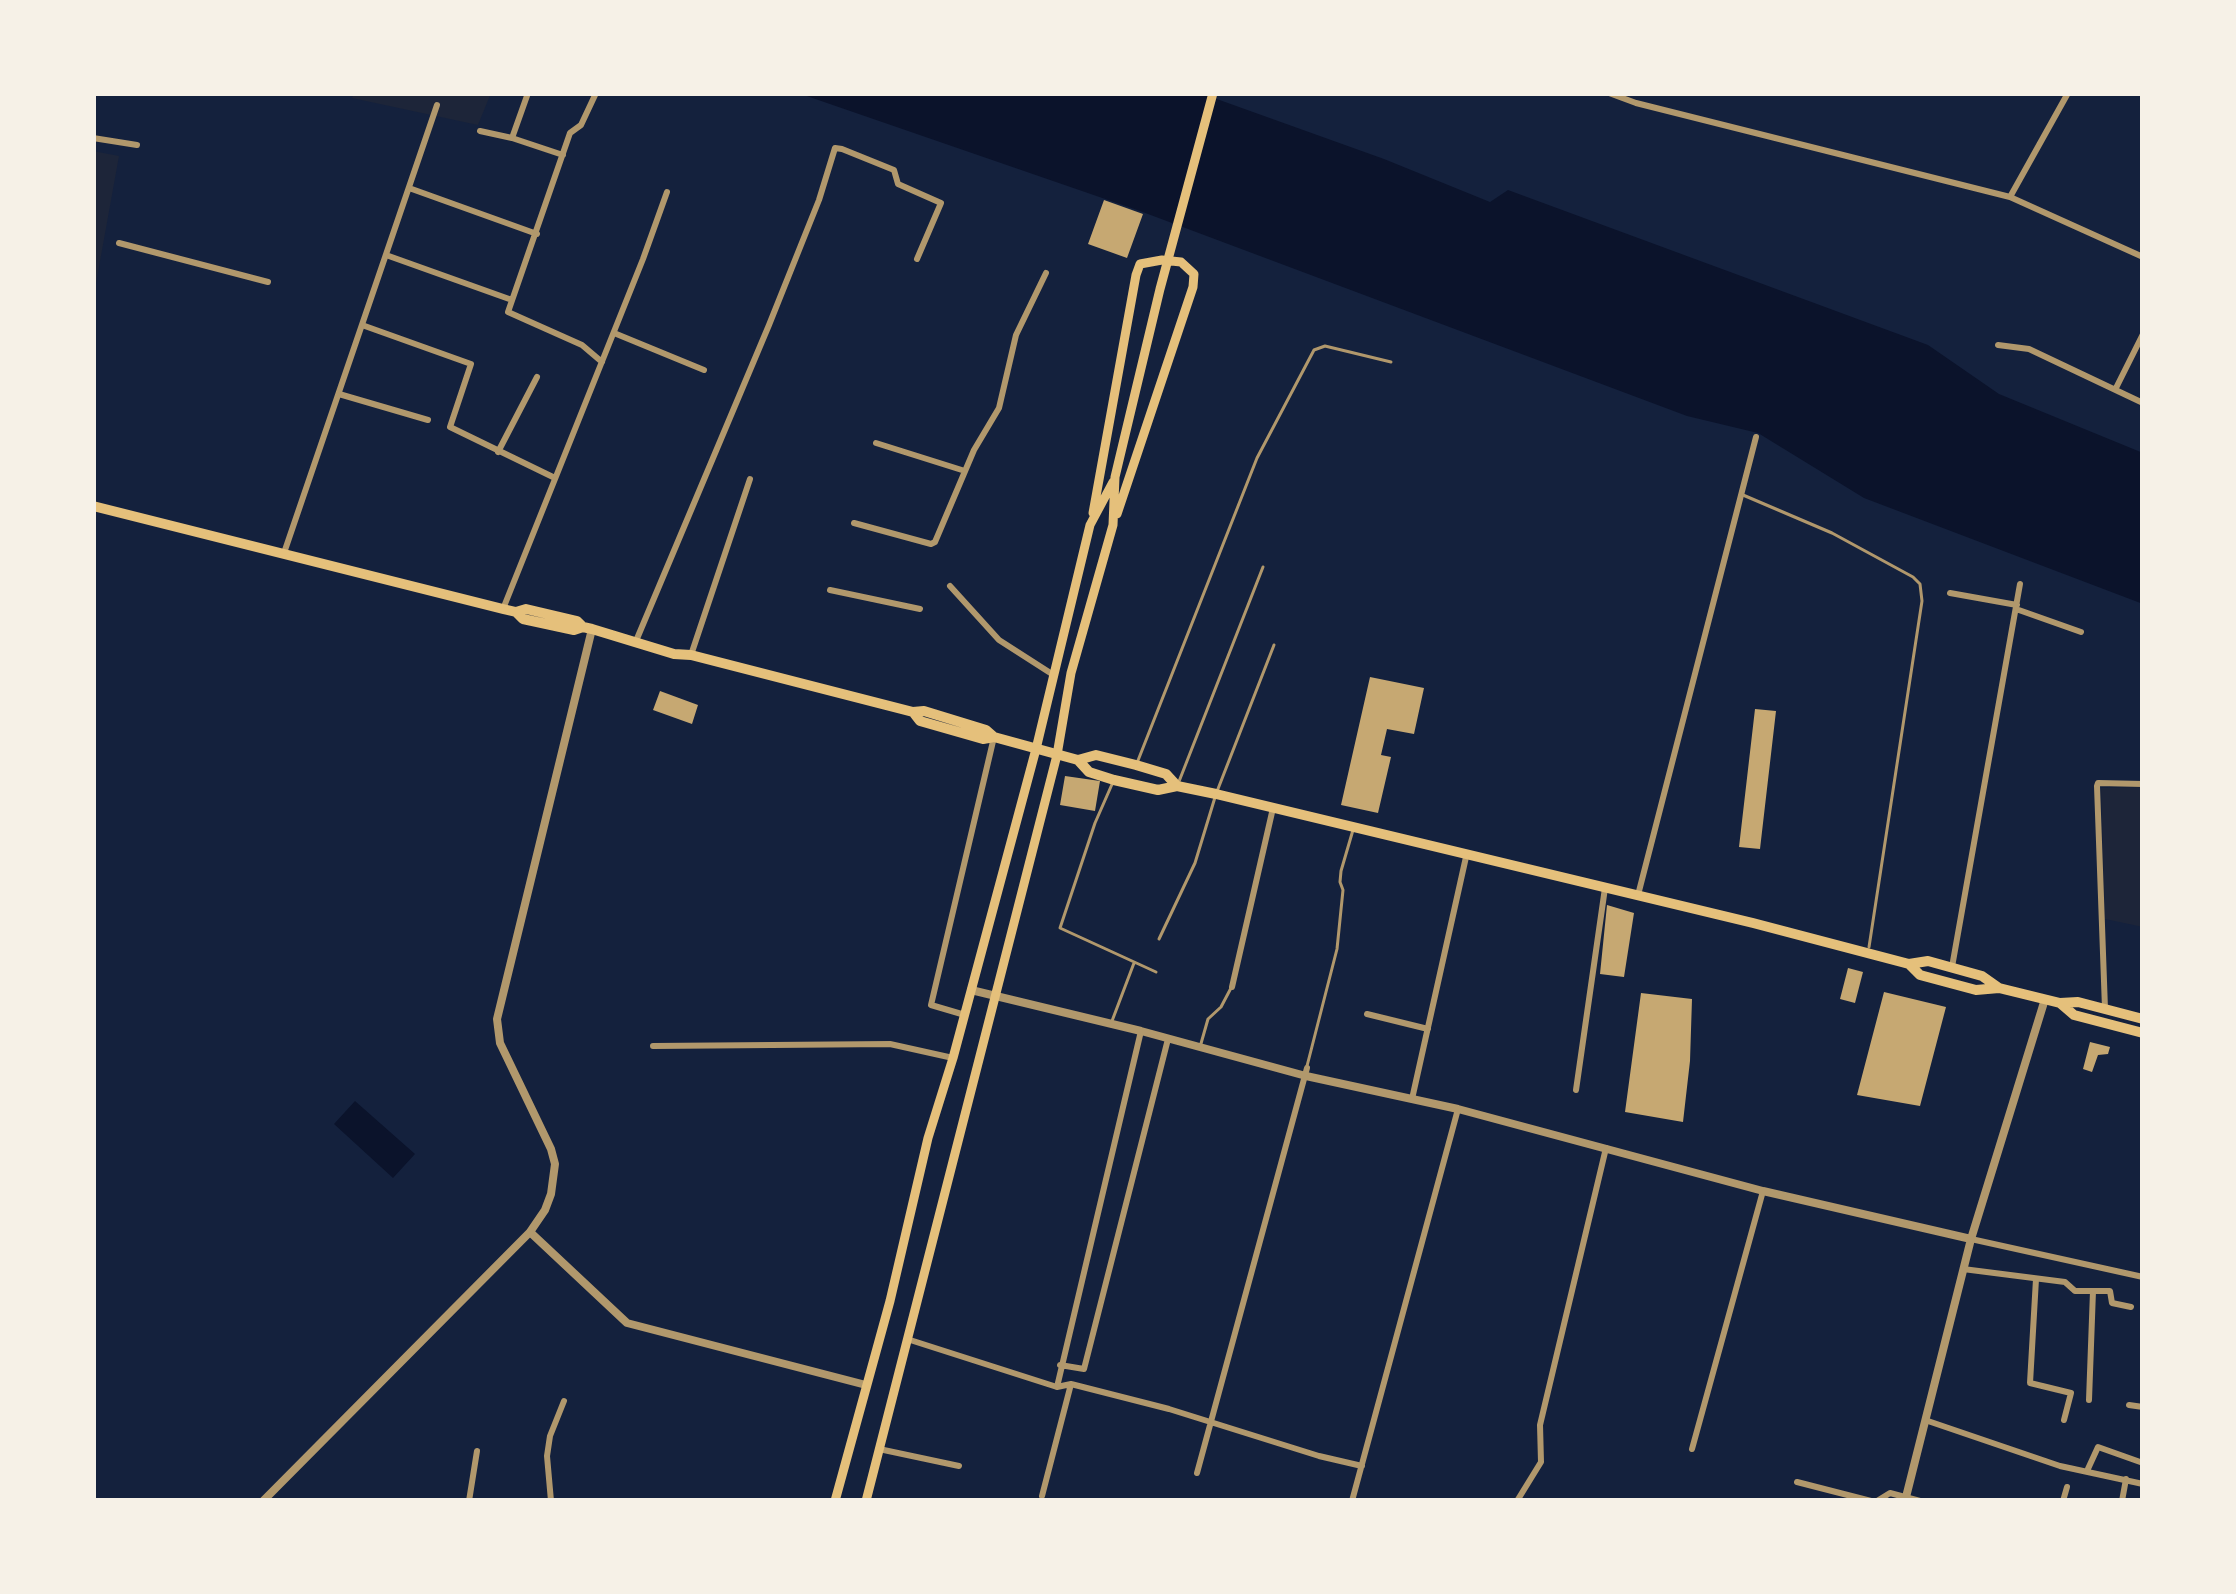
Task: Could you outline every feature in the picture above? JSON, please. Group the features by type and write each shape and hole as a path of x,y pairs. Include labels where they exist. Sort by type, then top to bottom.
{"highway":[{"path":"93,506 510,610 523,619 574,630 588,628 674,655 913,712 920,721 983,739 994,737 1078,760 1096,755 1136,765 1166,774 1178,786"},
{"path":"1078,760 1089,772 1114,780 1158,790 1178,786 1216,794 1909,964 1928,961 1982,976 1999,988"},
{"path":"1909,964 1920,975 1976,990 1999,988 2045,999 2074,1015 2143,1034"},
{"path":"2060,1004 2078,1002 2143,1019"}],"main road":[{"path":"1114,524 1115,478 1214,93"},
{"path":"835,1501 890,1301 928,1138 1036,749 1090,525 1136,274 1140,264 1181,262 1194,274 1193,287 1114,524 1071,673 1058,755 866,1501"},
{"path":"1090,525 1115,478"}],"street":[{"path":"512,138 529,93"},
{"path":"596,93 581,125 572,130 508,312 570,338 602,362"},
{"path":"1609,93 2010,197 2143,257"},
{"path":"2010,197 2068,93"},
{"path":"284,553 437,105"},
{"path":"480,131 563,155"},
{"path":"93,138 137,146"},
{"path":"638,642 819,200 835,148 894,170 898,184 941,203 917,259"},
{"path":"409,188 537,234"},
{"path":"510,610 667,192"},
{"path":"119,243 268,283"},
{"path":"386,255 512,299"},
{"path":"854,524 931,544 938,537 979,441 999,408 1016,335 1046,273"},
{"path":"362,326 471,364 450,427 556,478"},
{"path":"614,333 704,370"},
{"path":"2116,388 2143,334"},
{"path":"1998,345 2029,349 2143,403"},
{"path":"499,452 537,377"},
{"path":"339,394 428,420"},
{"path":"1638,895 1756,436"},
{"path":"876,443 965,471"},
{"path":"685,654 750,478"},
{"path":"1952,967 2020,584"},
{"path":"950,586 999,640 1052,674"},
{"path":"830,590 920,609"},
{"path":"1950,593 2016,607 2081,632"},
{"path":"263,1501 530,1232 551,1194 555,1163 551,1149 500,1043 497,1019 588,628"},
{"path":"964,1015 931,1005 994,737"},
{"path":"2105,1009 2096,786 2143,784"},
{"path":"1232,987 1273,808"},
{"path":"1412,1100 1467,855"},
{"path":"1576,1090 1605,888"},
{"path":"971,990 1458,1109 1763,1191 2143,1277"},
{"path":"1906,1499 1971,1239 2045,999"},
{"path":"1366,1014 1427,1029"},
{"path":"1057,1387 1141,1030"},
{"path":"1060,1365 1084,1369 1168,1039"},
{"path":"653,1046 890,1044 953,1058"},
{"path":"1197,1473 1306,1072"},
{"path":"1352,1501 1458,1109"},
{"path":"1517,1501 1541,1462 1540,1425 1606,1148"},
{"path":"1692,1450 1763,1191"},
{"path":"530,1232 627,1323 866,1385"},
{"path":"1964,1269 2065,1282 2075,1291 2110,1292 2112,1303 2131,1307"},
{"path":"2036,1279 2030,1383 2071,1394 2064,1420"},
{"path":"2089,1400 2093,1291"},
{"path":"907,1339 1057,1387 1071,1384 1362,1466"},
{"path":"1042,1496 1071,1384"},
{"path":"551,1501 547,1456 564,1401"},
{"path":"2129,1405 2143,1407"},
{"path":"1925,1420 2060,1466 2143,1484"},
{"path":"2086,1471 2098,1447 2143,1463"},
{"path":"879,1449 959,1466"},
{"path":"469,1501 477,1451"},
{"path":"2122,1501 2126,1479"},
{"path":"1797,1482 1874,1501 1890,1493 1920,1501"},
{"path":"2063,1501 2067,1487"}],"lane":[{"path":"1136,765 1257,458 1314,350 1325,346 1391,362"},
{"path":"1741,494 1832,533 1920,584 1922,601 1868,953"},
{"path":"1178,786 1263,567"},
{"path":"1159,939 1195,862 1274,645"},
{"path":"1114,780 1060,928 1156,971"},
{"path":"1306,1072 1337,949 1340,882 1354,828"},
{"path":"1112,1024 1135,961"},
{"path":"1200,1047 1208,1019 1232,987"}],"shaded area":[{"path":"354,93 491,93 478,125 352,98"},
{"path":"798,93 1200,93 1490,202 1508,190 1928,345 1999,394 2143,453 2143,604 1864,498 1758,433 1687,416 1140,211"},
{"path":"93,151 119,156 93,300"},
{"path":"2143,787 2143,927 2105,919 2101,788"},
{"path":"355,1101 415,1154 393,1178 334,1124"}],"building":[{"path":"1104,200 1143,214 1127,258 1088,244"},
{"path":"1370,677 1424,688 1414,734 1387,729 1381,755 1391,757 1378,813 1341,805"},
{"path":"660,691 698,705 692,724 653,710"},
{"path":"1755,709 1776,711 1760,849 1739,847"},
{"path":"1065,776 1100,781 1095,811 1060,805"},
{"path":"1607,905 1634,913 1624,977 1600,974"},
{"path":"1848,968 1863,972 1855,1003 1840,999"},
{"path":"1884,992 1946,1007 1920,1106 1857,1095"},
{"path":"1641,993 1692,999 1683,1122 1625,1112"},
{"path":"2090,1042 2110,1047 2108,1054 2098,1055 2092,1072 2083,1069"}]}
